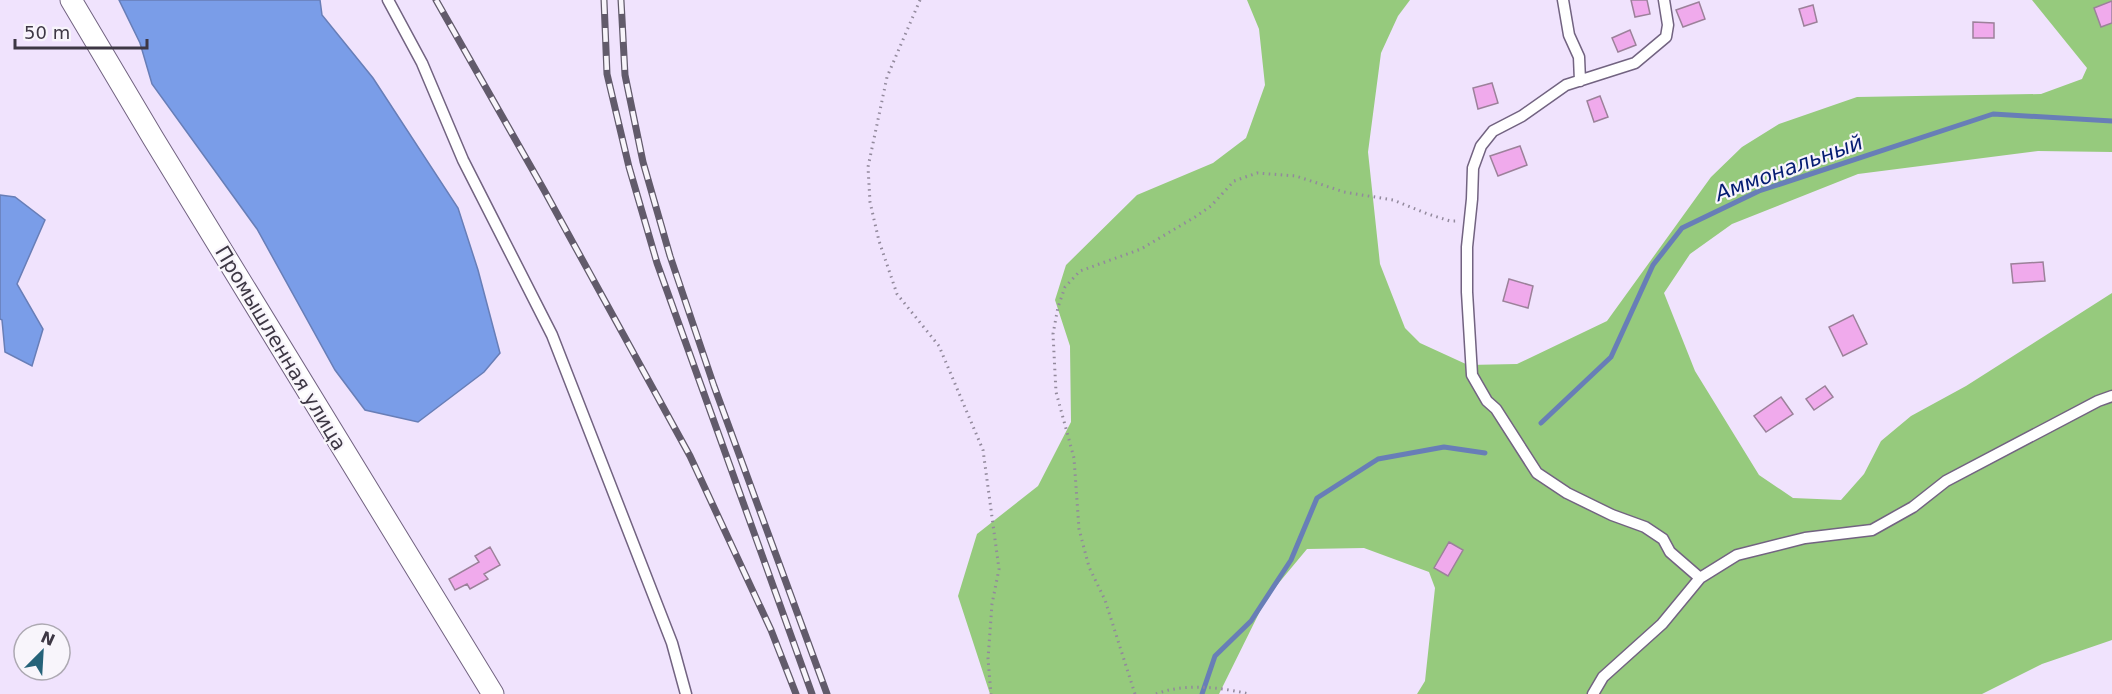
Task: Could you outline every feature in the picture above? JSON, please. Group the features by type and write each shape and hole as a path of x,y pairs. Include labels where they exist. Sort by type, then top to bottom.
{"street":[{"name":"Промышленная улица","path":"71,0 165,159 493,694"}],"lane":[{"path":"388,0 422,63 463,160 552,335 672,643 686,694"},
{"path":"1563,0 1569,35 1579,57 1580,81"},
{"path":"1664,0 1668,25 1666,37 1635,63 1566,85 1522,116 1493,131 1481,146 1473,168 1467,248 1472,375 1537,473 1567,493 1612,516 1645,527 1663,539 1670,552 1700,578"},
{"path":"1593,694 1603,677 1662,624 1700,578 1737,555 1804,538 1872,530 1913,507 1946,480 2098,401 2112,396"}],"path":[{"path":"920,0 887,77 868,167 870,202 879,241 897,294 939,345 983,450 999,569 992,604 988,659 991,694"},
{"path":"1135,694 1105,600 1089,567 1079,529 1074,458 1056,392 1053,334 1058,307 1065,287 1080,271 1141,249 1195,217 1211,206 1234,182 1257,173 1296,176 1344,192 1393,200 1450,221 1470,220"},
{"path":"1156,694 1184,688 1223,688 1249,694"}],"green space":[{"path":"1247,0 1410,0 1398,16 1381,53 1368,152 1380,264 1405,328 1420,343 1468,365 1517,364 1607,321 1711,177 1742,147 1779,124 1857,97 2041,94 2082,79 2087,68 2032,0 2112,0 2112,152 2038,151 1858,174 1732,224 1690,254 1664,293 1695,371 1759,475 1793,498 1841,500 1864,474 1881,441 1911,416 1966,386 2112,293 2112,640 2042,664 1982,694 1417,694 1425,681 1435,588 1429,572 1364,548 1307,549 1267,597 1219,694 990,694 958,596 977,534 1038,486 1071,422 1070,346 1055,300 1066,265 1137,195 1213,163 1246,138 1265,85 1259,29"}],"water":[{"path":"119,0 320,0 322,15 373,78 458,208 478,270 500,353 484,372 418,422 365,410 335,370 257,229 152,84 140,43"},
{"path":"0,195 15,197 45,220 17,284 43,329 32,366 5,352 2,320 0,319"}],"building":[{"path":"1631,0 1647,0 1650,14 1635,17"},
{"path":"2112,1 2112,23 2101,27 2094,8"},
{"path":"1699,2 1705,19 1683,27 1676,10"},
{"path":"1813,5 1817,22 1804,26 1799,9"},
{"path":"1973,22 1994,23 1994,38 1973,38"},
{"path":"1630,30 1636,45 1618,52 1612,38"},
{"path":"1492,83 1498,103 1478,109 1473,88"},
{"path":"1600,96 1608,117 1594,122 1587,101"},
{"path":"1520,146 1527,165 1498,176 1490,156"},
{"path":"2043,262 2045,281 2013,283 2011,264"},
{"path":"1509,279 1533,286 1528,308 1503,301"},
{"path":"1853,315 1867,344 1843,356 1829,327"},
{"path":"1825,386 1833,397 1814,410 1806,399"},
{"path":"1781,397 1793,414 1766,432 1754,416"},
{"path":"1449,542 1463,550 1448,576 1434,568"},
{"path":"490,547 500,565 484,574 488,579 470,589 467,584 455,590 449,579 479,562 475,556"}],"waterway":[{"name":"Аммональный","path":"1541,423 1611,357 1653,265 1682,228 1759,191 1993,114 2112,121"},
{"path":"1202,694 1215,656 1251,621 1291,560 1317,498 1378,459 1444,447 1485,453"}],"railway":[{"path":"436,0 544,190 690,456 771,630 796,694"},
{"path":"604,0 607,74 629,167 657,263 812,694"},
{"path":"621,0 625,75 643,162 670,256 714,386 827,694"}]}
